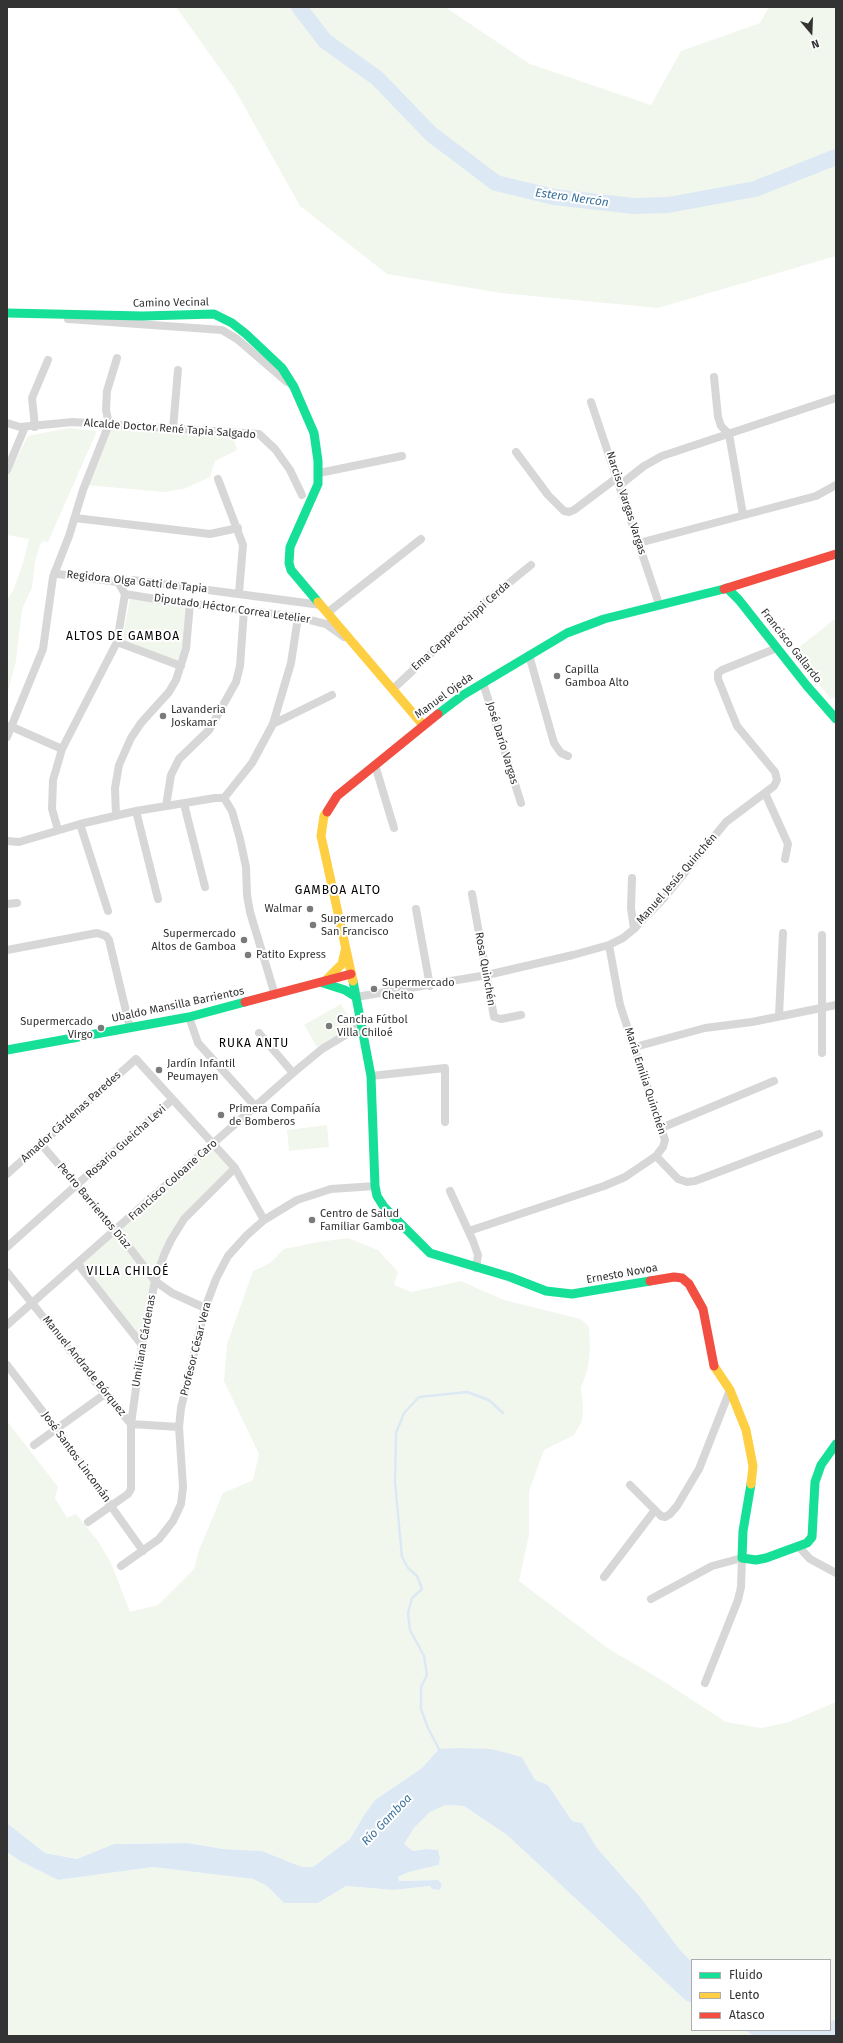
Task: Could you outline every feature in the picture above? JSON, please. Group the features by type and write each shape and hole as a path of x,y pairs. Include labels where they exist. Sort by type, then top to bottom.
{"street":[{"name":"Camino Vecinal","path":"7,313 143,316 214,314 232,323 246,334 282,368 294,387 314,432 319,473 316,494 290,547 289,563 296,575 324,609 423,725"},
{"path":"43,313 70,320 222,330 237,339 285,379 292,394"},
{"path":"56,571 75,518 83,490 109,424 106,410 107,391 117,358"},
{"path":"35,427 32,398 48,360"},
{"path":"173,429 178,370"},
{"path":"714,377 718,417 721,426 729,434 743,515"},
{"path":"516,452 548,495 564,511 574,510 662,456 836,398"},
{"name":"Narciso Vargas Vargas","path":"591,402 619,481 659,604"},
{"name":"Alcalde Doctor René Tapia Salgado","path":"7,423 25,427 35,427 73,422 259,434 275,449 290,470 302,495"},
{"path":"7,470 25,427"},
{"path":"319,473 402,456"},
{"path":"218,479 238,528 243,545 239,593"},
{"path":"639,543 816,496 836,485"},
{"path":"75,518 210,534 238,528"},
{"path":"324,609 421,539"},
{"name":"Manuel Ojeda","path":"346,946 323,846 322,828 328,809 337,796 423,725 483,682 529,654 587,624 659,604 727,588 836,554"},
{"name":"Ema Capperochippi Cerda","path":"393,689 488,600 531,565"},
{"name":"Regidora Olga Gatti de Tapia","path":"7,737 10,726 43,649 49,598 56,571 58,574 118,582 133,580 239,593 324,609"},
{"path":"58,830 52,808 53,780 62,749 117,642 125,594 118,582"},
{"name":"Francisco Gallardo","path":"727,588 739,600 807,686 836,719"},
{"name":"Diputado Héctor Correa Letelier","path":"125,594 298,617 326,624 355,646"},
{"path":"116,816 116,777 124,752 141,723 169,692 181,666 186,649 190,602"},
{"path":"166,806 171,774 179,759 210,730 236,682 240,666 244,610"},
{"path":"7,841 19,842 80,824 166,806 224,798 252,763 273,724 291,663 298,617"},
{"path":"117,642 181,666"},
{"name":"Manuel Jesús Quinchén","path":"356,997 430,986 487,975 609,945 623,938 634,929 664,898 726,822 774,786 777,780 775,772 737,726 718,679 718,674 722,670 777,648"},
{"path":"529,654 554,743 561,753 568,756"},
{"name":"José Darío Vargas","path":"483,682 521,803"},
{"path":"273,724 332,695"},
{"path":"10,726 62,749"},
{"path":"375,765 394,828"},
{"path":"765,793 788,844 785,859"},
{"path":"224,798 232,811 240,839 246,867 247,895 250,912 275,995"},
{"path":"184,804 205,887"},
{"path":"136,812 158,900"},
{"path":"80,824 108,910"},
{"path":"632,878 631,908 634,929"},
{"name":"Rosa Quinchén","path":"472,894 494,1017 501,1019 521,1015"},
{"path":"7,904 17,903"},
{"path":"416,909 430,986"},
{"path":"779,1016 783,933"},
{"path":"7,950 102,934 109,940 130,1028"},
{"path":"822,935 822,1053"},
{"name":"María Emilia Quinchén","path":"609,945 620,1005 635,1046 661,1128 664,1144 656,1156"},
{"path":"346,946 342,964 323,983 345,990 356,997"},
{"name":"Ernesto Novoa","path":"346,946 371,1076 375,1186 380,1202 430,1253 510,1277 546,1291 572,1294 674,1277 682,1278 690,1284 703,1309 714,1366 730,1390 746,1430 753,1466 750,1497 743,1531 742,1558"},
{"name":"Ubaldo Mansilla Barrientos","path":"10,1050 189,1017 323,983 351,974"},
{"path":"635,1046 705,1028 752,1022 836,1005"},
{"path":"189,1017 198,1044 255,1106"},
{"name":"Francisco Coloane Caro","path":"7,1325 116,1231 293,1073 322,1049 362,1025"},
{"path":"259,1033 293,1073"},
{"name":"Amador Cárdenas Paredes","path":"7,1174 136,1059 172,1100"},
{"path":"371,1076 445,1068 445,1122"},
{"path":"661,1128 774,1081"},
{"path":"172,1100 235,1168 264,1220"},
{"name":"Rosario Gueicha Levi","path":"7,1247 172,1100"},
{"path":"469,1231 604,1186 625,1177 656,1156 678,1179 687,1182 695,1181 819,1134"},
{"name":"Pedro Barrientos Díaz","path":"41,1144 78,1185 155,1281 172,1293 205,1308"},
{"name":"Umiliana Cárdenas","path":"88,1522 128,1494 131,1489 131,1424 142,1345 155,1281 171,1240 184,1219 235,1168"},
{"name":"Profesor César Vera","path":"121,1566 159,1539 169,1527 180,1504 183,1487 179,1428 185,1389 205,1308 216,1278 228,1256 247,1235 264,1220 297,1200 308,1195 331,1189 375,1186"},
{"path":"450,1191 469,1231 478,1255 476,1268"},
{"path":"78,1264 142,1345"},
{"name":"Manuel Andrade Bórquez","path":"7,1272 131,1424 179,1428"},
{"name":"José Santos Lincomán","path":"7,1365 56,1429 143,1551"},
{"path":"630,1485 655,1510 665,1517 677,1506 698,1469 730,1390"},
{"path":"34,1445 105,1394"},
{"path":"652,1599 712,1566 742,1558 756,1560 766,1558 807,1542 812,1537 814,1532 815,1482 821,1465 836,1444"},
{"path":"604,1577 655,1510"},
{"path":"798,1546 810,1559 836,1573"},
{"path":"705,1683 738,1600 741,1587 742,1558"}],"shaded area":[{"path":"176,7 448,7 448,9 530,64 651,105 681,51 760,23 769,7 836,7 836,256 658,308 501,293 387,274 300,206 234,88"},
{"path":"111,426 232,434 237,450 215,461 210,477 184,489 163,492 87,485"},
{"path":"68,428 97,431 48,542 43,541 40,545 35,561 32,588 22,609 16,661 7,695 7,599 13,591 23,563 29,539 7,535 7,477 28,436"},
{"path":"130,599 187,606 184,645 179,662 122,640"},
{"path":"836,618 836,697 831,699 793,652"},
{"name":"Cancha Fútbol Villa Chiloé","path":"341,1004 354,1026 317,1047 304,1025"},
{"path":"327,1125 329,1147 289,1151 287,1130"},
{"path":"214,1146 233,1167 168,1241 141,1342 79,1264"},
{"path":"348,1238 378,1250 398,1272 394,1285 412,1292 461,1281 504,1300 581,1319 589,1327 590,1349 588,1368 581,1388 583,1406 582,1421 574,1435 544,1450 529,1491 529,1535 519,1581 609,1649 660,1679 726,1722 761,1728 789,1722 836,1702 836,2019 831,2022 831,1959 691,1959 691,1961 680,1950 641,1898 597,1848 582,1823 572,1821 548,1785 535,1780 522,1757 439,1749 422,1768 375,1800 350,1839 313,1867 302,1867 262,1851 223,1849 188,1843 114,1844 78,1859 45,1853 7,1823 7,1421 58,1487 55,1498 67,1518 76,1514 98,1541 111,1563 130,1612 158,1605 194,1569 199,1550 223,1493 253,1480 259,1454 224,1381 227,1344 253,1271 270,1263 284,1249"},
{"path":"446,1805 464,1806 507,1835 685,2000 691,2003 691,2031 746,2031 753,2036 7,2036 7,1852 20,1861 58,1880 153,1867 253,1879 267,1886 284,1903 318,1903 346,1886 393,1890 430,1886 432,1889 440,1890 442,1884 438,1880 399,1881 398,1877 409,1872 439,1865 440,1858 438,1850 426,1849 413,1851 404,1844 414,1828 430,1812"}],"water":[{"name":"Río Gamboa","path":"439,1749 491,1749 522,1757 535,1780 548,1785 572,1821 582,1823 597,1848 641,1898 680,1950 691,1961 691,2003 685,2000 507,1835 464,1806 446,1805 430,1812 414,1828 404,1844 413,1851 426,1849 438,1850 440,1858 439,1865 409,1872 398,1877 399,1881 438,1880 442,1884 440,1890 432,1889 430,1886 393,1890 346,1886 318,1903 284,1903 267,1886 253,1879 153,1867 58,1880 20,1861 7,1852 7,1823 45,1853 77,1859 114,1844 188,1843 223,1849 262,1851 302,1867 313,1867 350,1839 375,1800 422,1768"},
{"path":"836,2019 836,2036 753,2036 746,2031 831,2031 831,2022"}],"waterway":[{"name":"Estero Nercón","path":"299,7 325,41 377,78 431,134 496,183 554,197 634,206 668,205 755,189 836,157"},
{"path":"440,1751 428,1728 421,1709 421,1687 427,1675 424,1656 410,1630 408,1613 412,1598 422,1589 417,1576 408,1568 402,1557 395,1482 396,1433 404,1413 419,1397 467,1392 489,1400 503,1413"}],"traffic: fast":[{"path":"7,313 143,316 214,314 232,323 246,334 282,368 294,387 314,433 318,461 318,484 290,547 289,563 291,570 318,602"},
{"path":"727,588 739,600 807,686 836,719"},
{"path":"438,714 463,695 567,633 604,619 724,589"},
{"path":"353,981 371,1076 375,1186 377,1196 384,1207 430,1253 510,1277 546,1291 572,1294 650,1281"},
{"path":"323,983 345,990 356,997"},
{"path":"7,1050 189,1017 245,1002"},
{"path":"751,1484 743,1531 742,1558 756,1560 766,1558 807,1543 812,1537 815,1482 821,1465 836,1444"}],"traffic: slow":[{"path":"318,602 423,725"},
{"path":"327,812 324,816 321,836 353,981"},
{"path":"326,980 342,964 345,951"},
{"path":"714,1366 730,1390 746,1430 753,1466 751,1484"}],"traffic: jam":[{"path":"724,589 836,554"},
{"path":"327,812 337,796 438,714"},
{"path":"245,1002 351,974"},
{"path":"650,1281 674,1277 682,1278 689,1284 703,1309 714,1366"}],"place":[{"name":"Capilla Gamboa Alto","path":"557,676"},
{"name":"Lavanderia Joskamar","path":"163,716"},
{"name":"Walmar","path":"310,909"},
{"name":"Supermercado San Francisco","path":"313,925"},
{"name":"Supermercado Altos de Gamboa","path":"244,940"},
{"name":"Patito Express","path":"248,955"},
{"name":"Supermercado Cheito","path":"374,989"},
{"name":"Cancha Fútbol Villa Chiloé","path":"329,1026"},
{"name":"Supermercado Virgo","path":"101,1028"},
{"name":"Jardín Infantil Peumayen","path":"159,1070"},
{"name":"Primera Compañía de Bomberos","path":"221,1115"},
{"name":"Centro de Salud Familiar Gamboa","path":"312,1220"}],"district":[{"name":"ALTOS DE GAMBOA","path":"123,637"},
{"name":"GAMBOA ALTO","path":"338,891"},
{"name":"RUKA ANTU","path":"254,1044"},
{"name":"VILLA CHILOÉ","path":"128,1272"}]}
